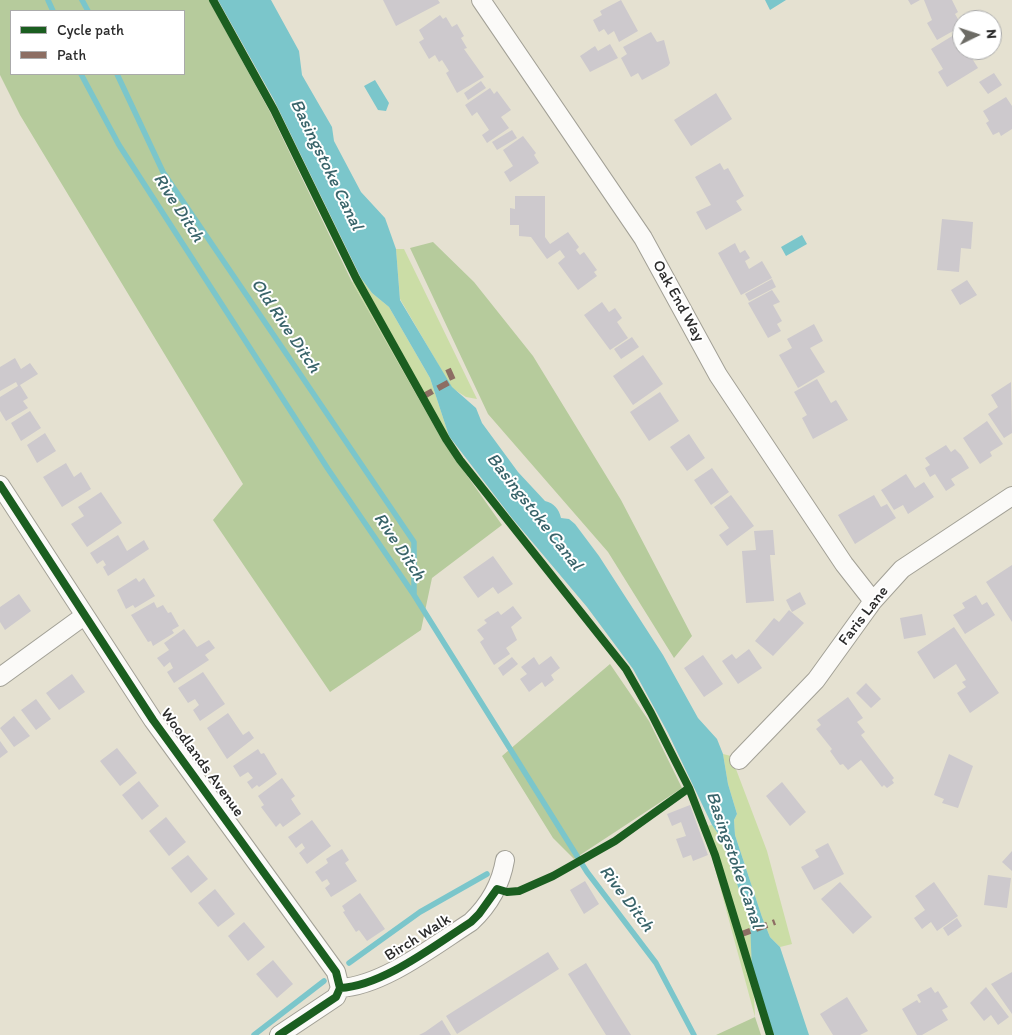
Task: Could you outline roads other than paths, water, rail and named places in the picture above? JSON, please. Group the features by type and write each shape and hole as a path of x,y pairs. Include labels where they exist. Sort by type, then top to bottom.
{"street":[{"name":"Oak End Way","path":"481,0 643,238 718,374 844,564 874,601"},
{"name":"Woodlands Avenue","path":"0,485 153,720 332,965 340,988"},
{"name":"Faris Lane","path":"738,760 816,680 874,601 902,569 1012,496"},
{"path":"0,677 84,616"},
{"name":"Birch Walk","path":"340,988 364,984 389,973 471,922 479,914 496,889 505,860"},
{"path":"279,1035 334,999 340,988"}],"water":[{"name":"Basingstoke Canal","path":"218,0 271,0 299,51 302,75 332,127 334,141 361,192 385,218 396,249 400,300 452,387 476,408 482,423 518,472 545,501 556,507 561,518 569,519 575,524 599,556 663,655 698,718 717,739 723,754 728,784 737,814 734,820 735,835 770,937 780,947 809,1035 774,1035 752,971 750,921 721,838 712,825 668,733 633,669 587,607 512,518 449,436 430,378 389,307 372,293 361,278 274,100"},
{"path":"765,0 786,0 770,10"},
{"path":"375,80 389,103 386,111 378,110 364,86"},
{"path":"802,235 807,244 786,256 781,247"}],"waterway":[{"name":"Rive Ditch","path":"48,0 53,10"},
{"name":"Old Rive Ditch","path":"82,0 87,10"},
{"name":"Rive Ditch","path":"82,75 119,145 328,469 414,595 587,872 656,963 694,1035"},
{"name":"Old Rive Ditch","path":"117,75 163,172 414,542 414,594"},
{"path":"349,963 420,912 487,874"},
{"path":"254,1035 324,981"}]}
